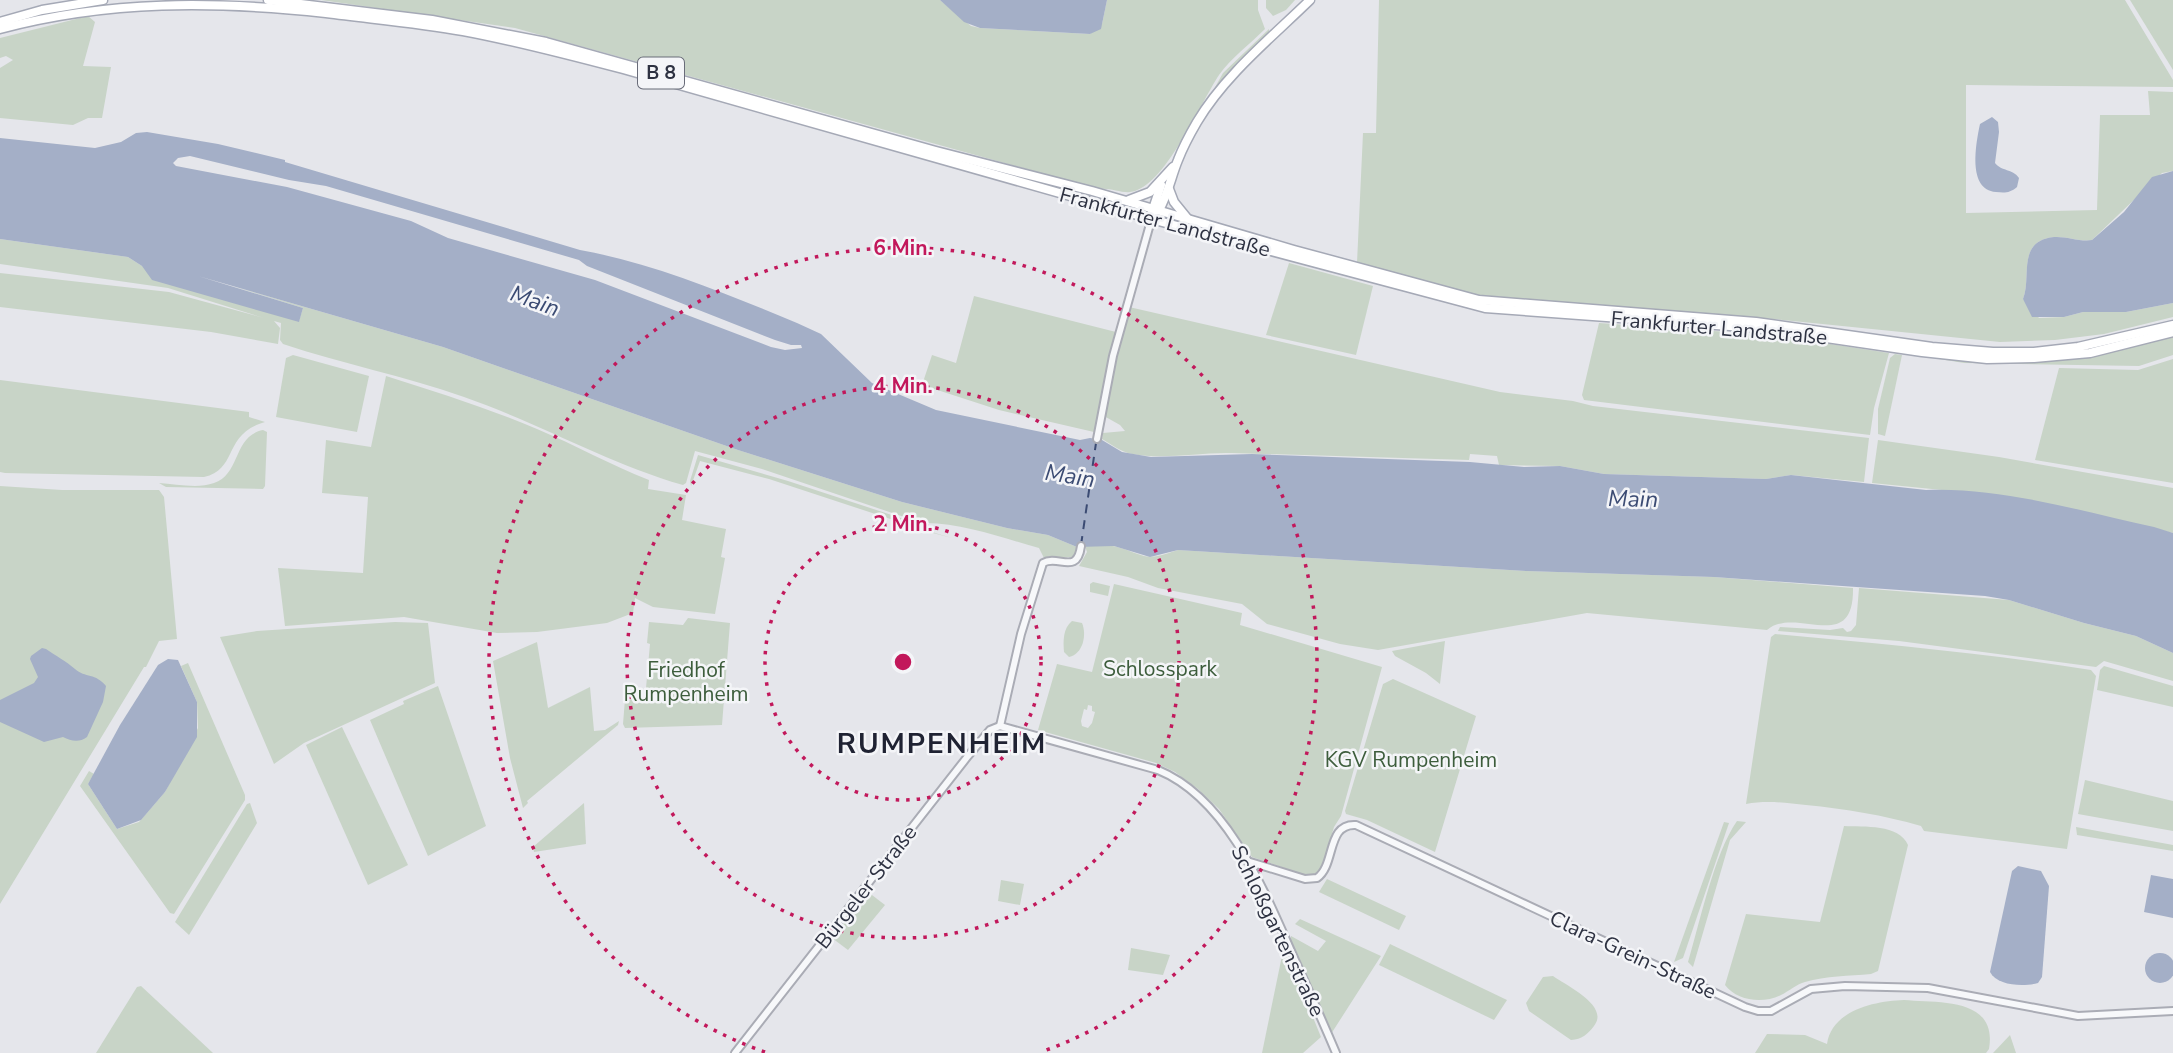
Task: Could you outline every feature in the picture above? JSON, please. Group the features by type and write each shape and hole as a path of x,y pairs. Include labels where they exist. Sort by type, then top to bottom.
{"main road":[{"path":"0,22 42,10 103,0"},
{"name":"Frankfurter Landstraße","path":"268,0 432,20 546,42 1126,201 1153,214 1187,218 1442,291 1496,302 1756,322 1932,347 1993,352 2034,352 2078,347 2173,325"},
{"path":"1126,201 1148,194 1163,180 1212,100 1310,0"},
{"name":"Frankfurter Landstraße","path":"167,1 257,5 416,24 491,37 623,69 961,165 1153,214 1485,308 1757,328 1987,359 2090,353 2173,332"},
{"name":"B 8","path":"0,29 85,9 167,1"},
{"path":"1153,214 1169,189 1178,159"},
{"path":"1153,214 1163,180"},
{"path":"1169,189 1174,202 1187,218"}],"street":[{"path":"1097,439 1113,356 1153,214"},
{"path":"1000,726 1017,652 1043,563 1050,560 1072,562 1079,556 1081,546"},
{"name":"Schloßgartenstraße","path":"1000,726 1169,775 1208,808 1228,831 1247,861 1277,919 1336,1053"},
{"name":"Bürgeler Straße","path":"735,1053 968,756 990,730 1000,726"},
{"name":"Clara-Grein-Straße","path":"1247,861 1305,879 1317,878 1326,869 1339,829 1352,825 1755,1011 1776,1009 1811,989 1834,986 1928,988 2002,1000 2064,1015 2173,1011"}],"green space":[{"path":"321,0 940,0 971,26 1090,34 1102,24 1107,0 1258,0 1258,10 1265,29 1219,75 1171,158 1159,173 1135,191 1126,192 1099,189 515,28"},
{"path":"1266,0 1295,0 1286,10 1273,16 1266,8"},
{"path":"1379,0 2125,0 2173,80 2173,87 1966,85 1966,213 2097,210 2100,115 2150,115 2148,91 2173,92 2173,171 2162,173 2092,240 2054,237 2034,245 2028,262 2023,299 2039,318 2064,317 2083,312 2126,312 2173,303 2173,317 2104,334 2055,340 2000,342 1774,319 1478,295 1357,263 1363,133 1376,133"},
{"path":"2130,0 2173,0 2173,70"},
{"path":"88,16 95,22 83,66 111,67 102,118 88,118 73,125 0,118 0,68 13,60 6,56 0,58 0,38"},
{"path":"1269,29 1269,35 1227,75 1209,98 1223,73"},
{"path":"0,239 128,257 142,266 299,321 303,308 229,285 443,347 738,450 902,502 1007,528 1048,535 1077,547 1074,556 1044,558 1039,548 966,528 922,523 762,469 695,451 686,483 683,485 627,466 464,397 283,344 280,340 281,323 274,321 280,328 278,344 211,332 0,307 0,273 169,292 264,318 168,288 0,264"},
{"path":"1289,263 1373,286 1356,355 1266,335"},
{"path":"974,296 1116,332 1094,432 999,410 922,385 932,355 956,363"},
{"path":"1129,307 1500,392 1593,406 1869,438 1864,482 1791,475 1766,479 1604,474 1560,466 1499,465 1497,456 1470,454 1469,460 1232,453 1157,456 1132,454 1102,439 1103,433 1125,431 1104,416 1111,375"},
{"path":"1599,323 1771,335 1889,353 1874,408 1870,435 1584,400 1582,395"},
{"path":"2173,336 2173,355 2139,366 1964,363 1902,353 2015,361"},
{"path":"1895,354 1902,355 1885,436 1878,434 1878,409 1890,358"},
{"path":"293,355 369,376 357,432 276,417 286,358"},
{"path":"2173,359 2173,483 2035,460 2059,368 2138,370"},
{"path":"386,376 481,407 537,429 649,480 648,489 686,495 682,520 726,529 721,557 725,558 715,614 653,607 635,598 633,613 607,623 537,632 497,633 404,617 285,626 278,568 363,573 368,497 322,493 326,440 371,447"},
{"path":"0,380 249,412 249,417 265,422 251,427 242,435 222,467 204,477 5,473 0,472"},
{"path":"263,430 267,432 263,489 166,487 159,483 194,486 214,483 229,472 246,440"},
{"path":"1878,440 1999,457 2173,488 2173,533 2002,496 1872,483"},
{"path":"698,455 788,481 916,523 952,538 933,533 769,479 700,461 691,486"},
{"path":"0,486 62,490 159,490 164,497 177,639 159,641 146,667 0,904"},
{"path":"1105,545 1148,557 1178,550 1526,571 1714,577 1853,588 1851,608 1844,620 1834,625 1793,622 1779,624 1767,630 1587,613 1378,650 1340,644 1267,624 1242,604 1158,588 1128,577 1079,566 1087,552 1085,546"},
{"path":"1093,582 1110,586 1108,596 1090,592 1090,584"},
{"name":"Schlosspark","path":"1114,584 1242,613 1240,625 1382,667 1341,816 1334,827 1322,868 1314,874 1305,875 1252,857 1219,809 1175,772 1156,763 1038,730 1057,664 1092,672","holes":["1088,705 1092,706 1092,711 1095,712 1088,728 1082,726 1081,721 1084,709 1087,710"]},
{"path":"1859,588 2009,600 2136,636 2173,653 2173,681 2104,661 2096,667 1899,641 1778,631 1780,627 1830,630 1843,628 1847,632 1851,631 1856,625"},
{"name":"Friedhof Rumpenheim","path":"688,618 730,623 722,725 625,728 625,699 645,699 650,644 647,643 649,622 683,625"},
{"path":"1072,621 1082,623 1084,638 1078,652 1069,657 1064,652 1064,639 1065,631"},
{"path":"395,622 428,623 435,683 304,743 274,764 220,637 257,631"},
{"path":"1775,634 1973,654 2091,670 2096,676 2067,849 1924,831 1921,826 1907,822 1836,808 1776,802 1746,804 1771,637"},
{"path":"1445,641 1440,684 1395,656 1392,651"},
{"path":"537,642 548,708 590,687 594,731 605,730 619,721 618,725 527,801 523,808 510,758 493,661"},
{"path":"188,663 245,800 174,914 170,913 80,786 89,771 94,774 88,784 117,829 139,822 165,792 198,728 197,702 181,666"},
{"path":"2104,666 2173,686 2173,707 2097,690 2100,670"},
{"name":"KGV Rumpenheim","path":"1393,679 1476,716 1435,852 1367,820 1346,814 1345,811 1383,684"},
{"path":"438,686 486,826 428,856 370,720 404,704 403,701"},
{"path":"342,727 408,865 368,885 306,745"},
{"path":"2085,780 2173,801 2173,831 2078,814"},
{"path":"250,803 257,823 189,935 175,922"},
{"path":"584,803 586,844 534,852 533,847"},
{"path":"1737,821 1746,822 1730,840 1693,967 1688,962 1708,889 1721,851"},
{"path":"1724,822 1729,823 1683,958 1674,962"},
{"path":"1844,826 1889,830 1897,833 1908,845 1878,971 1805,982 1774,998 1759,1000 1736,995 1725,985 1746,914 1820,922"},
{"path":"2076,827 2173,845 2173,851 2077,835"},
{"path":"1327,879 1406,916 1399,930 1319,892"},
{"path":"1001,880 1024,884 1020,905 998,901"},
{"path":"868,892 885,905 848,950 832,938"},
{"path":"1300,919 1381,956 1331,1034 1291,945 1291,936 1318,951 1326,941 1295,924"},
{"path":"1390,944 1507,1000 1494,1020 1379,965"},
{"path":"1284,946 1321,1037 1303,1053 1262,1053"},
{"path":"1131,948 1170,955 1163,975 1128,970"},
{"path":"1553,976 1585,997 1596,1011 1594,1026 1581,1038 1571,1040 1529,1011 1526,1003 1543,977"},
{"path":"141,986 213,1053 96,1053 137,987"},
{"path":"1904,1000 1948,1003 1975,1011 1984,1020 1989,1032 1989,1049 1986,1053 1755,1053 1767,1034 1805,1035 1827,1044 1831,1032 1846,1015 1868,1005"},
{"path":"2010,1035 2016,1053 1993,1053"}],"water":[{"path":"940,0 1107,0 1101,29 1090,34 980,28 964,22"},
{"path":"1992,117 1998,122 1999,132 1995,163 2019,178 2017,187 2007,192 1987,189 1977,175 1976,153 1980,124"},
{"name":"Main","path":"147,132 218,144 285,160 580,250 662,271 744,301 821,334 872,383 936,410 1080,440 1102,440 1122,452 1151,457 1252,454 1470,462 1524,467 1560,466 1604,474 1766,479 1791,475 1926,490 2012,496 2154,527 2173,533 2173,653 2136,636 2009,600 1985,596 1714,577 1526,571 1178,550 1150,557 1114,546 1077,547 1048,535 1007,528 902,502 738,450 443,347 198,276 303,308 299,322 152,280 142,266 128,257 0,239 0,138 95,148 121,142 136,133","holes":["190,156 289,180 326,186 579,260 587,266 775,340 801,345 802,348 785,350 771,347 595,280 448,238 411,221 287,187 176,166 173,163 178,158"]},
{"path":"2173,171 2173,303 2126,312 2083,312 2064,317 2032,317 2023,299 2028,261 2034,245 2054,237 2092,240 2124,212 2152,177"},
{"path":"42,648 106,686 103,702 84,739 75,741 63,737 44,742 0,722 0,700 34,683 38,677 30,659"},
{"path":"168,659 178,660 197,702 197,737 165,792 141,820 117,829 88,784 120,725 158,665"},
{"path":"2018,866 2041,871 2049,886 2042,977 2038,983 2026,985 2005,983 1993,977 1990,972 2012,871"},
{"path":"2151,875 2173,879 2173,918 2144,912"},
{"path":"2160,953 2170,958 2175,968 2170,978 2160,983 2150,978 2145,968 2150,958"}],"ferry route":[{"path":"1081,545 1096,443"}],"district":[{"name":"RUMPENHEIM","path":"942,744"}]}
